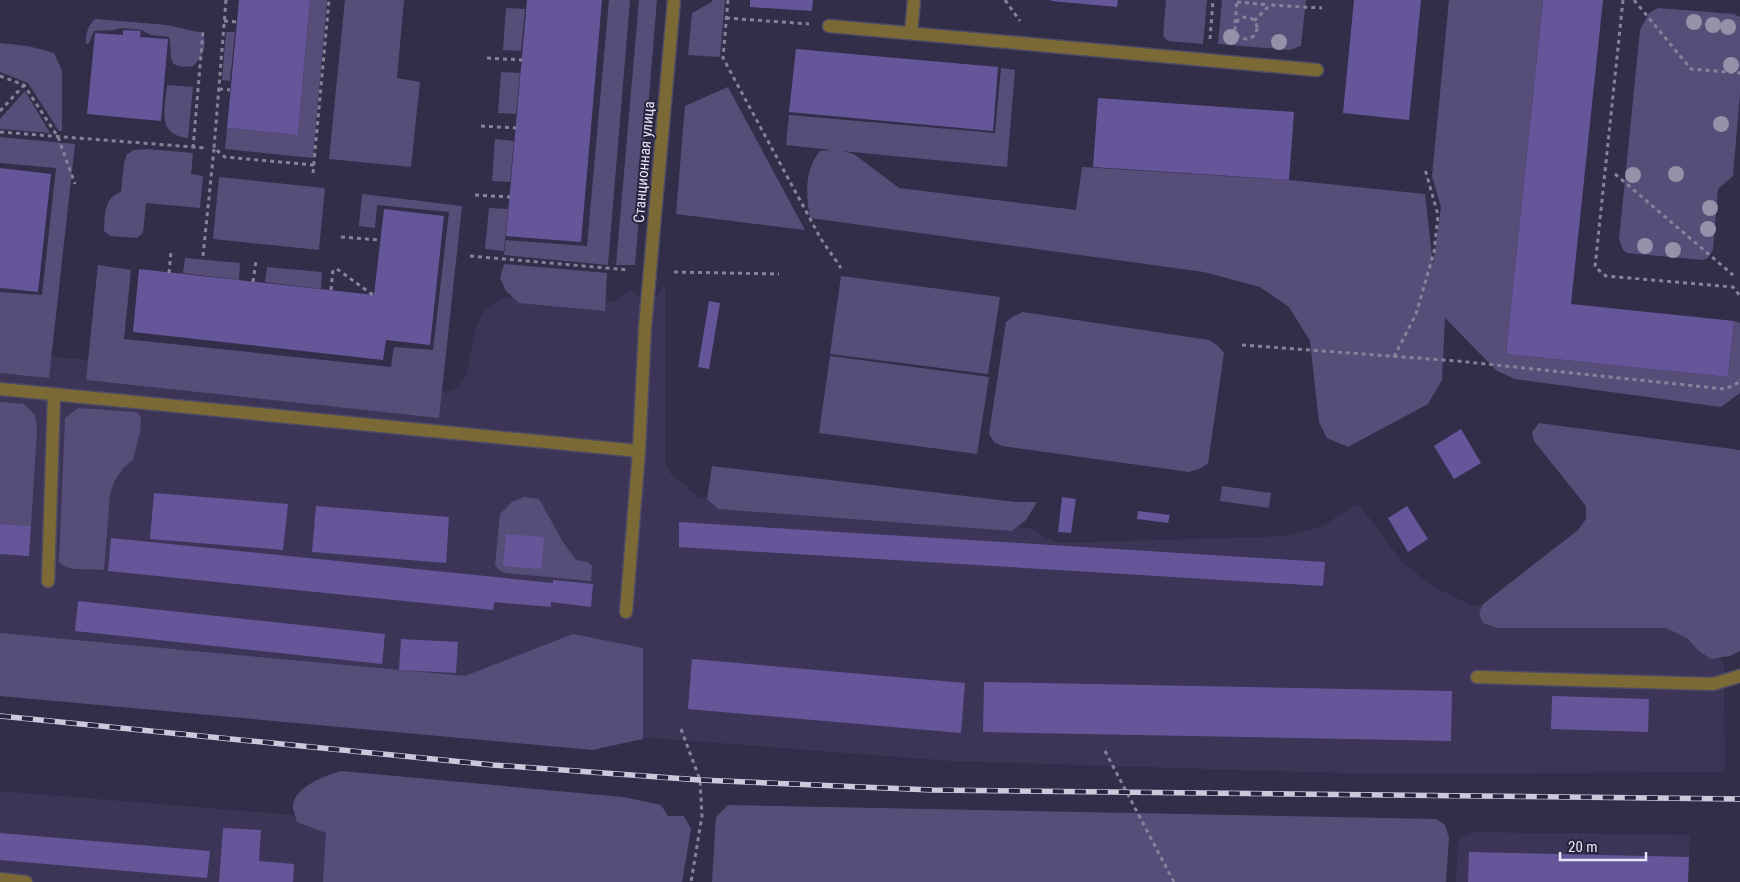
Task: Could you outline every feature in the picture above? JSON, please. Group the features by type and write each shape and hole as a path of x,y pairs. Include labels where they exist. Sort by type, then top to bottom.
{"street":[{"name":"Станционная улица","path":"626,612 639,451 645,328 674,0"},
{"path":"911,34 914,0"},
{"path":"829,26 1317,70"},
{"path":"0,390 639,451"},
{"path":"48,581 54,395"},
{"path":"1477,677 1713,684 1740,676"},
{"path":"0,879 26,882"}],"path":[{"path":"203,256 226,0"},
{"path":"313,173 329,0"},
{"path":"728,0 723,58 821,239 841,268"},
{"path":"1208,60 1213,0"},
{"path":"1623,0 1595,267 1606,276 1733,287 1740,296"},
{"path":"1634,0 1690,69 1740,73"},
{"path":"1235,26 1239,20 1245,17 1254,21 1256,31 1249,38 1239,36 1236,33 1235,26 1237,1 1322,8"},
{"path":"1254,21 1270,5"},
{"path":"726,18 829,26"},
{"path":"224,21 237,22"},
{"path":"193,148 202,31"},
{"path":"487,58 522,60"},
{"path":"0,76 24,85 58,137 75,184"},
{"path":"0,111 24,85"},
{"path":"219,89 230,90"},
{"path":"481,126 516,128"},
{"path":"0,132 206,148"},
{"path":"214,148 225,156 314,165"},
{"path":"1394,357 1416,314 1434,252 1438,215 1425,169"},
{"path":"1616,174 1732,274"},
{"path":"475,195 510,197"},
{"path":"340,237 380,240"},
{"path":"169,272 171,252"},
{"path":"470,256 632,270"},
{"path":"253,282 256,261"},
{"path":"331,290 335,269 373,295"},
{"path":"674,272 779,274"},
{"path":"1242,345 1457,361 1725,389 1740,382 1740,380"},
{"path":"681,729 700,780 702,816 691,882"},
{"path":"1105,751 1174,882"}],"shaded area":[{"path":"310,0 327,0 313,158 225,149 227,128 298,135"},
{"path":"345,0 404,0 397,78 420,82 411,167 329,159"},
{"path":"609,0 630,0 608,265 504,255 506,240 587,246"},
{"path":"639,0 657,0 635,265 616,265"},
{"path":"712,0 725,0 720,57 688,55 692,13 712,2"},
{"path":"1166,0 1207,0 1203,44 1168,41 1163,36"},
{"path":"1222,0 1306,0 1301,46 1290,50 1218,44"},
{"path":"1449,0 1543,0 1506,354 1728,377 1734,321 1740,323 1740,393 1721,407 1515,379 1497,371 1445,318 1442,380 1428,404 1348,447 1327,438 1319,422 1310,341 1289,307 1260,287 1204,272 810,218 807,192 811,167 820,151 832,150 786,145 789,115 995,133 1001,68 1015,70 1007,167 842,151 854,154 899,188 1076,210 1082,167 1289,180 1425,194 1433,265 1441,207 1432,176"},
{"path":"506,8 525,9 521,51 503,50"},
{"path":"1658,8 1734,14 1740,17 1740,93 1733,176 1718,189 1713,250 1708,258 1703,260 1627,253 1623,250 1619,239 1640,30 1649,13"},
{"path":"95,19 167,25 203,33 204,51 193,66 177,66 172,60 169,37 151,35 142,30 121,28 94,31 89,43 86,44 90,24"},
{"path":"226,32 235,32 230,81 222,80"},
{"path":"0,43 28,46 54,53 62,71 62,131 59,131 28,83 0,72"},
{"path":"501,72 520,73 516,114 498,113"},
{"path":"167,85 193,87 188,138 171,132 167,126 164,112"},
{"path":"728,87 805,230 676,214 685,106"},
{"path":"25,91 50,133 0,129 0,119"},
{"path":"0,137 75,144 49,378 0,373 0,292 42,295 56,168 0,163"},
{"path":"495,139 514,141 510,182 492,181"},
{"path":"148,149 193,153 191,174 203,176 200,208 146,203 143,233 137,238 110,236 104,231 106,208 111,199 121,192 124,163 127,154 134,150"},
{"path":"219,177 325,188 319,250 213,239"},
{"path":"362,194 462,206 439,418 86,380 98,265 131,270 124,339 391,367 394,347 433,350 449,212 377,205 375,228 359,226"},
{"path":"489,208 508,209 504,251 485,249"},
{"path":"185,258 240,263 239,280 183,273"},
{"path":"504,264 607,273 605,311 519,303 506,291 500,278"},
{"path":"267,267 322,272 321,289 265,282"},
{"path":"841,276 1000,297 988,374 830,354"},
{"path":"665,284 665,462 670,473 699,497 1034,529 1054,542 1061,543 1287,536 1321,527 1358,503 1403,563 1434,587 1471,605 1500,606 1557,593 1709,638 1724,666 1725,772 1372,774 951,761 600,734 0,676 0,352 445,392 455,389 466,376 476,328 485,309 503,298 517,297 591,304 617,301 631,289 642,298 656,296"},
{"path":"1023,312 1209,340 1217,345 1224,353 1208,463 1201,468 1189,472 1002,446 994,442 989,434 1006,322"},
{"path":"830,356 989,377 977,454 819,433"},
{"path":"0,402 24,404 35,415 37,430 31,526 0,524"},
{"path":"78,408 137,412 141,417 140,432 133,460 123,468 114,482 110,494 104,570 74,569 59,562 65,418"},
{"path":"1539,423 1740,450 1740,651 1730,656 1711,659 1699,651 1687,638 1666,628 1498,628 1483,623 1479,613 1483,604 1578,530 1586,519 1586,506 1534,441 1532,432"},
{"path":"712,466 1016,502 1037,502 1026,520 1012,531 718,509 707,499"},
{"path":"1222,486 1271,493 1269,508 1220,501"},
{"path":"524,497 539,499 563,542 576,560 587,562 592,566 591,581 506,573 499,570 495,565 500,514 512,502"},
{"path":"0,633 465,676 573,634 643,648 643,739 592,750 0,696"},
{"path":"341,771 623,797 661,805 668,816 684,816 691,829 682,882 323,882 326,833 297,822 293,806 295,799 305,787 319,779"},
{"path":"0,791 342,819 361,882 0,882"},
{"path":"728,805 1436,819 1445,825 1449,838 1446,882 712,882 716,817"},
{"path":"1473,832 1690,835 1688,882 1456,882 1458,840"}],"building":[{"path":"239,0 310,0 298,135 227,128"},
{"path":"527,0 602,0 581,242 506,236"},
{"path":"750,0 813,0 812,11 750,7"},
{"path":"1051,0 1118,0 1117,7"},
{"path":"1354,0 1421,0 1409,120 1343,113"},
{"path":"1543,0 1603,0 1571,304 1734,321 1728,377 1506,354"},
{"path":"123,30 141,31 140,37 168,39 161,121 87,114 95,33 123,35"},
{"path":"796,49 998,67 993,131 789,112"},
{"path":"1098,98 1294,112 1289,180 1093,167"},
{"path":"0,168 51,174 38,292 0,288"},
{"path":"384,209 444,216 430,345 386,340 383,360 133,332 139,269 374,295"},
{"path":"709,301 720,303 709,369 698,367"},
{"path":"1461,429 1481,463 1454,479 1434,446"},
{"path":"154,493 288,504 283,550 150,539"},
{"path":"1062,497 1076,499 1071,533 1058,532"},
{"path":"316,506 449,517 446,563 312,552"},
{"path":"1407,506 1428,539 1408,552 1388,518"},
{"path":"1138,511 1170,515 1168,523 1137,519"},
{"path":"679,522 1325,562 1323,586 679,547"},
{"path":"0,524 31,526 29,556 0,554"},
{"path":"506,534 544,537 541,569 503,566"},
{"path":"111,538 553,583 553,580 593,584 591,607 551,602 551,607 494,602 493,610 108,571"},
{"path":"78,601 385,634 382,664 75,631"},
{"path":"401,639 458,642 456,673 399,670"},
{"path":"692,659 965,683 961,733 688,709"},
{"path":"984,682 1452,691 1451,741 983,732"},
{"path":"1552,696 1649,699 1648,732 1551,729"},
{"path":"223,828 261,830 259,861 294,864 293,882 219,882"},
{"path":"0,833 210,851 207,878 0,860"},
{"path":"1469,852 1689,857 1688,882 1468,882"}],"railway":[{"path":"0,716 493,765 700,780 932,790 1740,799"}]}
